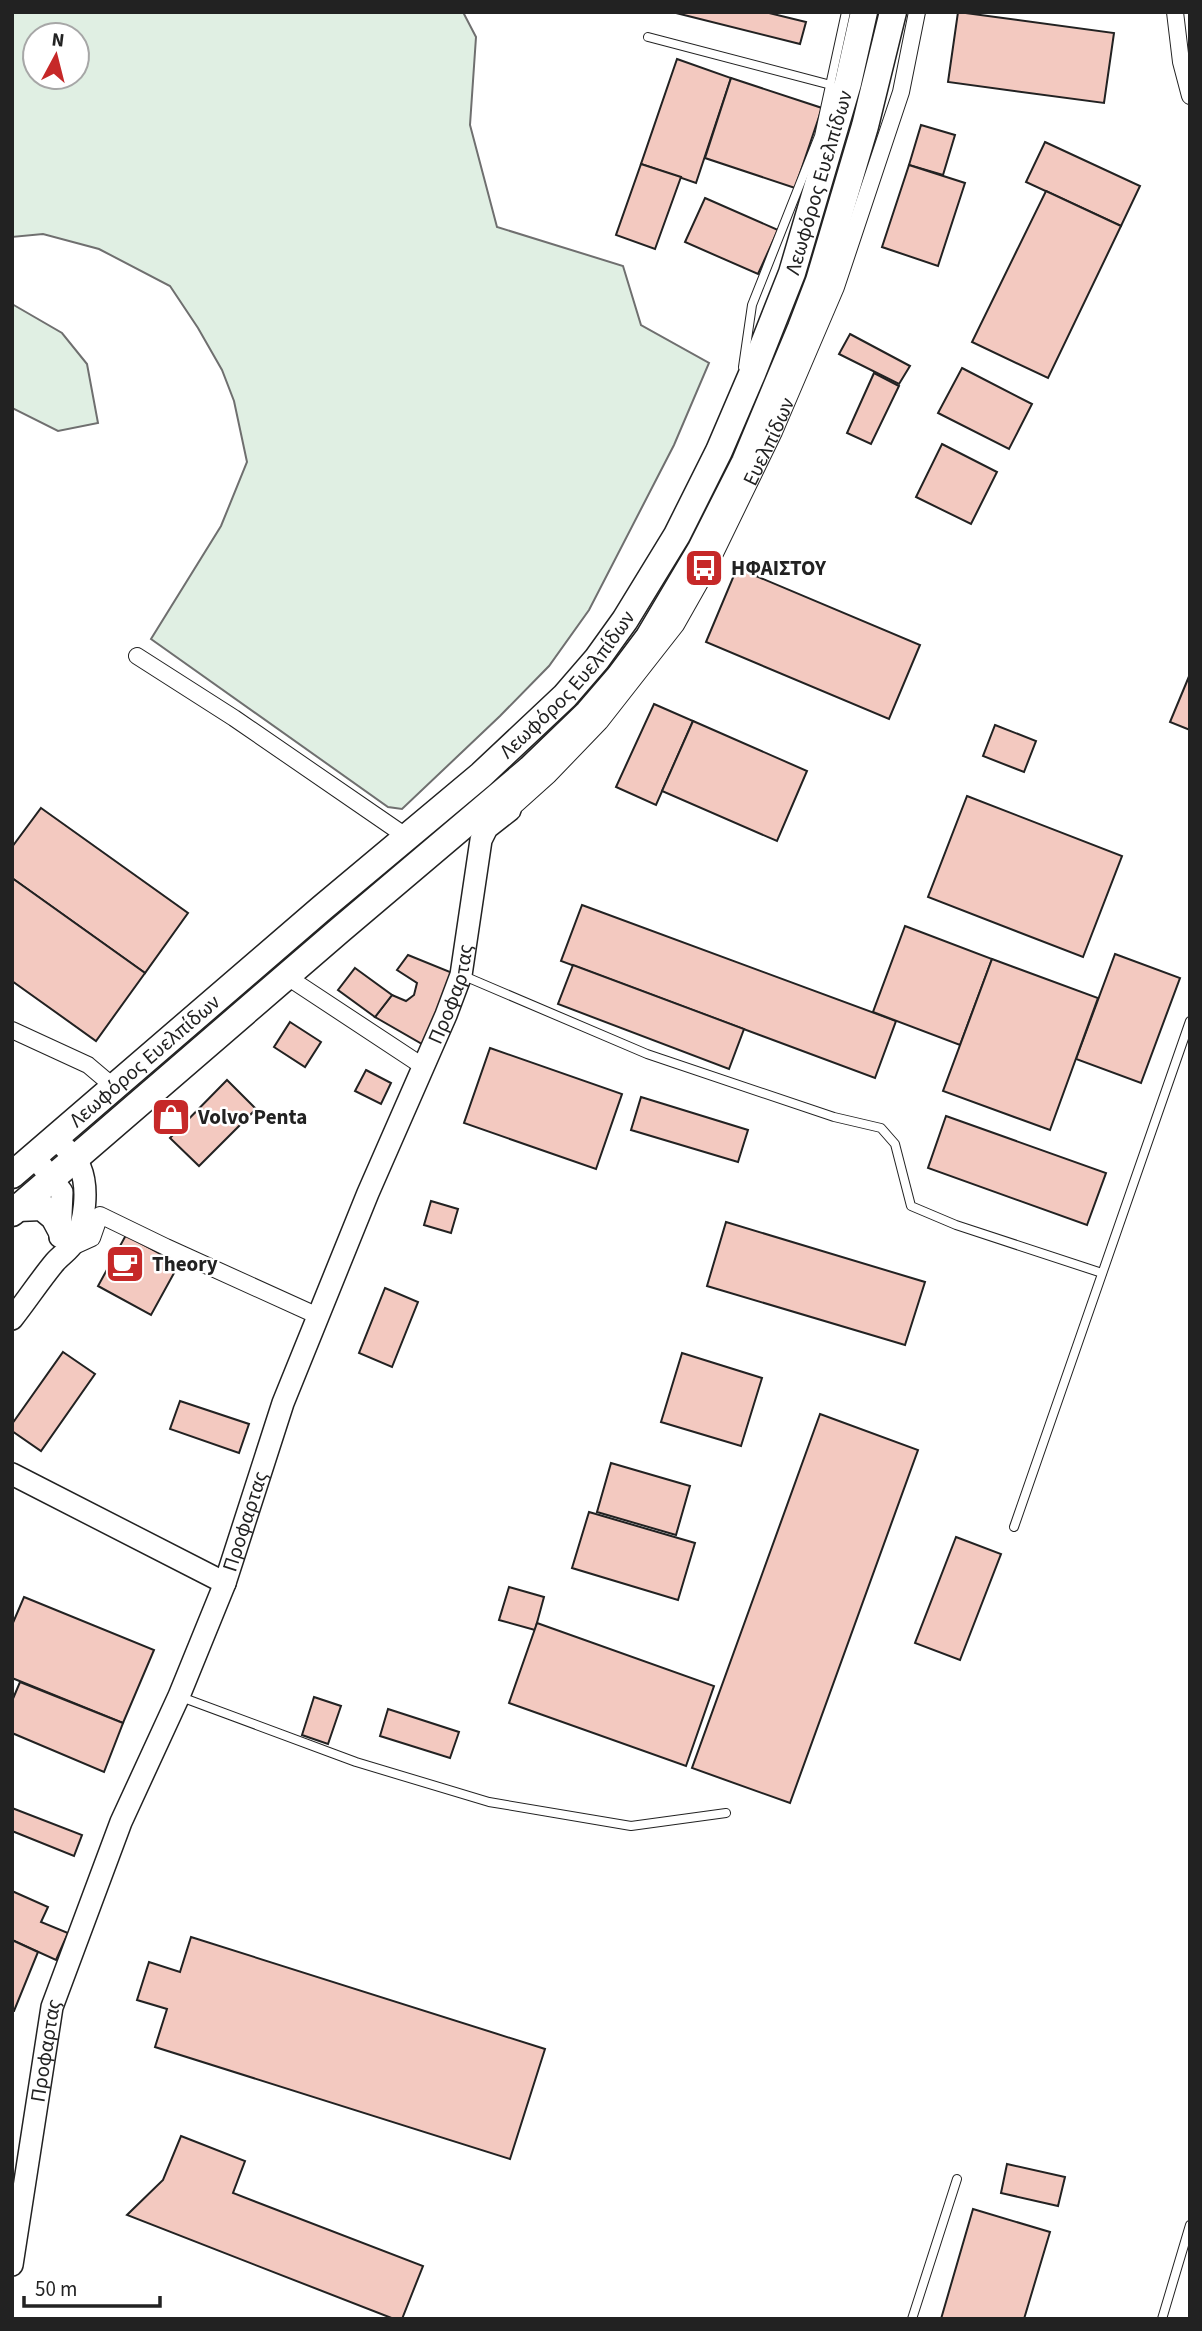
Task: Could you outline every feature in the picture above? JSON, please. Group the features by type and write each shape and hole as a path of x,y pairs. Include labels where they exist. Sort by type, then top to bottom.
{"main road":[{"name":"Λεωφόρος Ευελπίδων","path":"12,1175 513,746 565,696 597,659 625,620 677,535 736,412 792,273 845,94 863,12"},
{"name":"Λεωφόρος Ευελπίδων","path":"15,1210 286,976 506,802 594,718 678,589 745,462 768,428 819,281 875,91 892,12"},
{"path":"15,1210 41,1207 54,1217 63,1246"}],"street":[{"name":"Ευελπίδων","path":"768,428 836,287 901,92 916,12"},
{"path":"1175,12 1181,62 1190,96"},
{"path":"137,656 234,718 407,837"},
{"name":"Προφαρτας","path":"12,2265 52,2007 121,1822 179,1696 225,1583 283,1403 368,1193 446,1015 461,975 481,840 506,802"},
{"path":"286,976 424,1066"},
{"path":"12,1030 88,1065 114,1087"},
{"path":"12,1319 63,1246 76,1240 83,1217 84,1151 55,1138"},
{"path":"34,1156 53,1177 62,1192 63,1246"},
{"path":"63,1246 92,1238 100,1215 318,1316"},
{"path":"12,1474 225,1583"}],"lane":[{"path":"736,412 752,305 819,136 846,12"},
{"path":"648,37 831,85"},
{"path":"461,975 646,1054 834,1117 881,1128 895,1144 911,1206 956,1225 1102,1273"},
{"path":"1014,1527 1190,1021"},
{"path":"179,1696 356,1762 489,1802 631,1826 726,1813"},
{"path":"912,2319 957,2179"},
{"path":"1162,2319 1190,2225"}],"green space":[{"path":"12,12 463,12 476,37 470,125 497,227 623,266 641,325 709,363 674,445 589,610 549,666 402,809 388,807 151,639 221,526 247,462 234,401 222,370 170,286 99,249 43,234 12,237"},
{"path":"12,304 62,333 87,364 98,423 58,431 12,408"}],"building":[{"path":"672,12 765,12 806,22 800,44"},
{"path":"958,12 1114,33 1104,103 948,82"},
{"path":"677,59 731,78 696,183 641,164"},
{"path":"731,78 822,108 795,188 705,158"},
{"path":"921,125 955,135 943,175 909,165"},
{"path":"1045,142 1140,186 1121,226 1026,182"},
{"path":"641,164 681,177 655,249 616,235"},
{"path":"909,165 965,183 938,266 882,247"},
{"path":"1046,191 1121,226 1048,378 972,342"},
{"path":"705,198 778,230 758,274 685,242"},
{"path":"850,334 910,366 899,384 839,354"},
{"path":"962,368 1032,404 1009,449 938,413"},
{"path":"874,373 899,386 871,444 847,433"},
{"path":"942,444 997,472 971,524 916,497"},
{"path":"737,568 920,645 889,719 706,642"},
{"path":"1190,674 1190,730 1170,722"},
{"path":"654,704 693,721 656,805 616,787"},
{"path":"693,721 807,771 777,841 662,791"},
{"path":"995,725 1036,741 1024,772 983,756"},
{"path":"967,796 1122,856 1083,957 928,897"},
{"path":"41,808 188,913 145,973 12,878 12,847"},
{"path":"12,878 145,973 96,1041 12,981"},
{"path":"582,905 896,1021 875,1078 561,961"},
{"path":"905,926 992,959 960,1045 873,1012"},
{"path":"1115,954 1180,978 1141,1083 1076,1059"},
{"path":"408,955 455,974 429,1048 375,1017 392,995 406,1001 414,995 417,983 397,970"},
{"path":"992,959 1098,998 1050,1130 943,1091"},
{"path":"573,965 744,1029 729,1069 558,1004"},
{"path":"355,968 392,995 375,1017 338,990"},
{"path":"290,1022 321,1042 305,1067 274,1047"},
{"path":"490,1048 622,1094 596,1169 464,1123"},
{"path":"366,1070 391,1083 381,1104 355,1091"},
{"path":"227,1080 256,1109 199,1166 170,1138"},
{"path":"641,1097 748,1130 738,1162 631,1130"},
{"path":"946,1116 1106,1173 1087,1225 928,1168"},
{"path":"431,1201 458,1209 451,1233 424,1225"},
{"path":"726,1222 925,1282 905,1345 707,1286"},
{"path":"126,1235 179,1264 151,1315 98,1286"},
{"path":"385,1288 418,1302 392,1367 359,1353"},
{"path":"63,1352 95,1374 41,1451 12,1431 12,1424"},
{"path":"682,1353 762,1378 741,1446 661,1422"},
{"path":"180,1401 249,1424 239,1453 170,1429"},
{"path":"820,1414 918,1450 790,1803 692,1768"},
{"path":"611,1463 690,1486 676,1535 597,1512"},
{"path":"589,1512 695,1543 678,1600 572,1568"},
{"path":"956,1537 1001,1554 960,1660 915,1643"},
{"path":"509,1587 544,1597 535,1630 499,1620"},
{"path":"24,1597 154,1650 123,1723 12,1678 12,1625"},
{"path":"537,1623 714,1686 686,1766 509,1703"},
{"path":"20,1682 123,1723 104,1772 12,1733 12,1701"},
{"path":"314,1697 341,1706 328,1744 302,1735"},
{"path":"388,1709 459,1732 450,1758 380,1736"},
{"path":"12,1808 82,1835 74,1856 12,1831"},
{"path":"12,1891 48,1907 41,1922 68,1933 56,1960 12,1940"},
{"path":"191,1937 545,2049 510,2159 155,2047 167,2009 137,2000 149,1962 180,1972"},
{"path":"12,1940 38,1952 14,2011 12,2011"},
{"path":"181,2136 245,2161 233,2193 423,2266 402,2319 394,2319 127,2215 163,2180"},
{"path":"1007,2164 1065,2177 1058,2206 1001,2193"},
{"path":"973,2209 1050,2232 1024,2319 941,2319"}],"place":[{"name":"ΗΦΑΙΣΤΟΥ","path":"704,568"},
{"name":"Volvo Penta","path":"171,1117"},
{"name":"Theory","path":"125,1264"}]}
